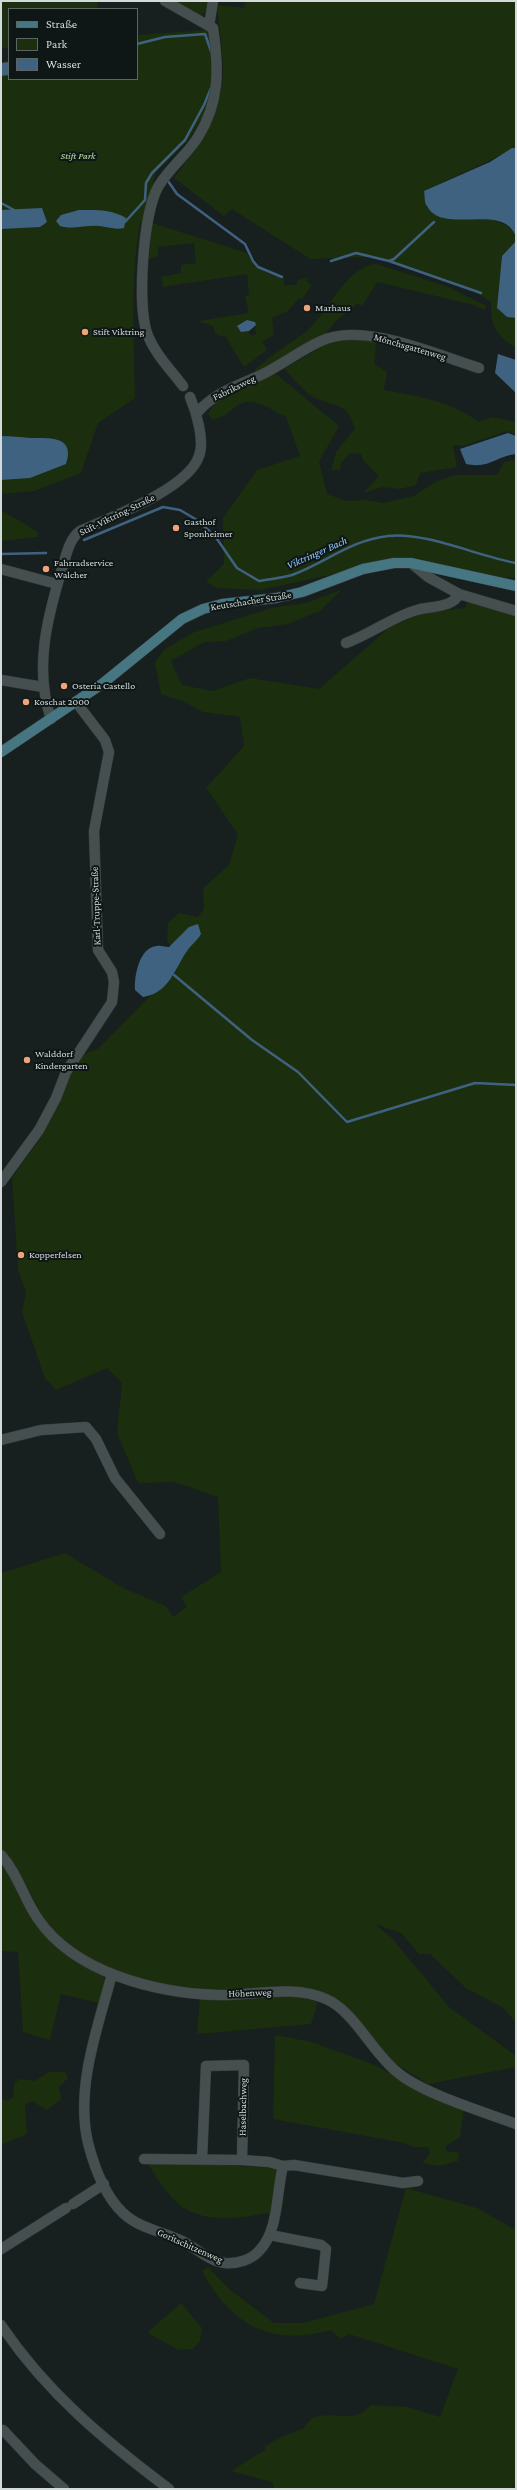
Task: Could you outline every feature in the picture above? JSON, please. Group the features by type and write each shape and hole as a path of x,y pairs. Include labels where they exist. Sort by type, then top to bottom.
{"main road":[{"name":"Keutschacher Straße","path":"1,752 76,702 182,619 203,609 222,604 276,598 302,592 363,569 394,563 411,563 516,586"}],"street":[{"path":"165,1 211,27"},
{"path":"183,386 150,341 145,323 142,276 147,226 158,187 198,137 217,92 218,68 211,27 213,1"},
{"name":"Mönchsgartenweg","path":"275,367 321,340 348,334 384,338 479,368"},
{"name":"Fabriksweg","path":"196,412 206,402 219,393 275,367"},
{"name":"Stift-Viktring-Straße","path":"51,719 43,688 44,646 57,584 70,545 80,531 159,495 184,475 196,462 200,453 196,412 190,397"},
{"path":"411,563 428,577 459,594 516,611"},
{"path":"1,569 57,584"},
{"path":"346,642 366,635 399,617 414,611 450,604 457,600 459,594"},
{"path":"1,680 43,688"},
{"name":"Karl-Truppe-Straße","path":"1,1182 39,1130 56,1098 66,1072 108,1010 114,991 112,972 98,950 94,831 109,752 105,740 76,702"},
{"path":"1,1440 41,1430 86,1427 96,1439 115,1478 160,1534"},
{"name":"Höhenweg","path":"1,1855 20,1882 37,1918 57,1942 112,1974 141,1985 160,1989 218,1995 291,1992 324,1998 342,2010 397,2072 424,2088 516,2124"},
{"name":"Goritschitzenweg","path":"112,1974 85,2084 84,2102 88,2142 104,2184 113,2200 132,2221 183,2241 217,2261 236,2262 258,2253 270,2235 277,2187 283,2166"},
{"name":"Haselbachweg","path":"202,2159 206,2066 244,2065 242,2160"},
{"path":"144,2159 196,2161 202,2159 269,2162 283,2166 294,2165 403,2182 418,2181"},
{"path":"1,2249 104,2184"},
{"path":"270,2235 320,2245 326,2249 322,2286 300,2283"},
{"path":"1,2325 26,2359 65,2404 115,2449 169,2489"},
{"path":"1,2432 3,2430 35,2464 64,2489"}],"green space":[{"path":"1,1 98,1 97,8 8,8 8,47 1,49"},
{"path":"174,1 208,1 206,11 199,16"},
{"path":"246,1 516,1 516,148 424,191 475,219 489,219 507,225 514,232 516,241 502,256 497,308 507,317 516,318 516,348 509,344 496,329 493,323 491,302 472,290 389,261 371,257 310,259 232,209 224,216 174,178 201,140 220,97 223,66 217,5 244,8"},
{"name":"Stift Park","path":"208,30 214,84 205,113 188,140 156,172 143,224 140,223 134,289 135,398 98,423 81,473 34,491 1,494 1,62 8,60 8,80 138,80 138,35"},
{"path":"152,223 247,253 253,263 262,270 272,275 284,278 284,285 297,285 297,280 308,278 306,281 312,285 302,299 299,298 288,311 272,318 274,335 262,341 267,350 244,367 225,336 222,337 215,333 213,326 198,321 249,313 245,296 249,295 247,274 163,287 161,277 181,273 181,265 196,263 194,243 158,247 158,256 149,259","holes":["247,320 256,325 254,328 257,334 251,336 248,331 239,329 238,326"]},
{"path":"376,264 446,286 487,306 484,310 474,305 377,282 362,306 358,303 337,320 326,333 253,374 261,364 308,330 347,281 366,267"},
{"path":"338,340 364,340 376,343 374,364 387,372 384,390 422,397 445,404 479,422 492,417 516,422 516,435 507,431 463,446 453,445 457,467 420,473 416,485 400,489 383,487 363,493 379,476 363,460 361,454 350,453 341,463 340,470 331,470 336,452 355,429 348,413 338,406 313,397 284,369 323,346"},
{"path":"275,373 339,426 319,462 327,494 347,501 366,500 383,503 414,496 435,482 455,475 497,475 504,462 516,460 516,578 497,577 411,557 261,590 217,588 206,582 224,564 223,518 257,470 300,456 286,417 263,405 245,402 222,417 213,420 208,414 213,407 228,395 248,384"},
{"path":"1,510 38,532 38,537 1,541"},
{"path":"341,590 320,611 288,624 258,628 226,641 204,642 171,661 182,685 213,691 250,678 319,689 389,628 423,613 465,608 469,599 516,609 516,2023 504,2008 467,1989 430,1954 419,1954 401,1933 375,1924 391,1937 449,2007 516,2056 516,2067 428,2084 392,2061 345,2007 289,1987 215,1990 146,1982 111,1969 83,1954 59,1937 44,1919 19,1871 1,1850 1,1573 65,1553 123,1588 166,1606 173,1617 187,1607 181,1597 221,1572 218,1497 175,1482 138,1483 117,1433 122,1383 107,1368 56,1390 45,1378 22,1312 26,1292 18,1270 12,1178 41,1137 79,1056 98,1049 151,995 162,988 179,955 167,941 168,923 179,913 198,917 204,909 203,888 229,865 238,834 206,788 244,746 240,717 203,712 182,701 161,694 155,662 164,650 192,633 275,607 306,603"},
{"path":"1,1861 38,1925 103,1974 105,1980 99,2003 61,1994 50,2040 23,2032 18,1952 1,1951"},
{"path":"299,1996 318,2002 311,2024 197,2034 200,1997 230,1999"},
{"path":"275,2035 312,2042 377,2066 411,2086 464,2107 460,2137 446,2146 446,2151 459,2153 458,2161 439,2166 422,2163 430,2154 428,2147 414,2147 405,2143 273,2119"},
{"path":"49,2072 65,2072 68,2078 59,2087 61,2099 47,2110 32,2101 25,2104 27,2134 1,2145 1,2099 7,2101 13,2097 14,2084 19,2079 35,2081"},
{"path":"146,2161 275,2168 277,2171 270,2213 245,2217 219,2218 206,2217 194,2213 183,2208 173,2199"},
{"path":"406,2188 477,2208 516,2230 516,2484 512,2489 275,2489 272,2482 231,2471 265,2450 265,2446 304,2428 309,2421 321,2416 351,2416 362,2413 371,2405 407,2407 440,2417 458,2369 349,2334 340,2339 331,2330 309,2335 289,2336 271,2333 254,2327 239,2318 226,2305 213,2290 202,2271 208,2267 229,2289 274,2323 303,2323 374,2304"},
{"path":"181,2303 202,2328 200,2341 192,2349 179,2350 149,2334 149,2331"}],"water":[{"path":"8,62 8,75 1,76 1,63"},
{"path":"512,148 516,148 516,237 509,227 499,221 487,219 459,220 446,218 435,214 426,205 424,191 490,162"},
{"path":"42,208 47,222 40,227 1,229 1,210"},
{"path":"79,210 103,211 120,215 126,218 124,228 114,229 99,226 65,227 60,226 56,221 61,215"},
{"path":"516,241 516,318 507,317 497,308 502,256"},
{"path":"247,320 255,322 256,325 249,331 241,332 237,326"},
{"path":"498,354 516,360 516,393 495,373"},
{"path":"508,433 516,436 516,454 503,457 487,464 466,464 460,449"},
{"path":"1,436 58,440 64,443 67,448 68,455 66,464 30,478 1,480"},
{"path":"198,924 201,934 187,951 170,980 159,991 152,995 143,997 135,990 135,978 139,964 146,951 157,946 169,947 189,927"}],"waterway":[{"path":"138,44 165,37 205,34 212,54"},
{"path":"125,222 145,200 146,183 152,173 185,140 204,105 211,88"},
{"path":"168,181 177,194 245,244 253,261 258,267 282,277"},
{"path":"1,203 14,210"},
{"path":"331,261 356,253 389,261 394,259 434,222"},
{"path":"389,261 481,293"},
{"name":"Viktringer Bach","path":"84,540 163,507 180,510 197,520 215,536 237,568 259,581 292,575 362,542 388,536 403,536 435,541 516,563"},
{"name":"Viktringer Bach","path":"1,554 46,553"},
{"path":"174,975 252,1040 298,1072 347,1122 475,1083 516,1085"}],"place":[{"name":"Marhaus","path":"307,308"},
{"name":"Stift Viktring","path":"85,332"},
{"name":"Gasthof Sponheimer","path":"176,528"},
{"name":"Fahrradservice Walcher","path":"46,569"},
{"name":"Osteria Castello","path":"64,686"},
{"name":"Koschat 2000","path":"26,702"},
{"name":"Walddorf Kindergarten","path":"27,1060"},
{"name":"Kopperfelsen","path":"21,1255"}]}
